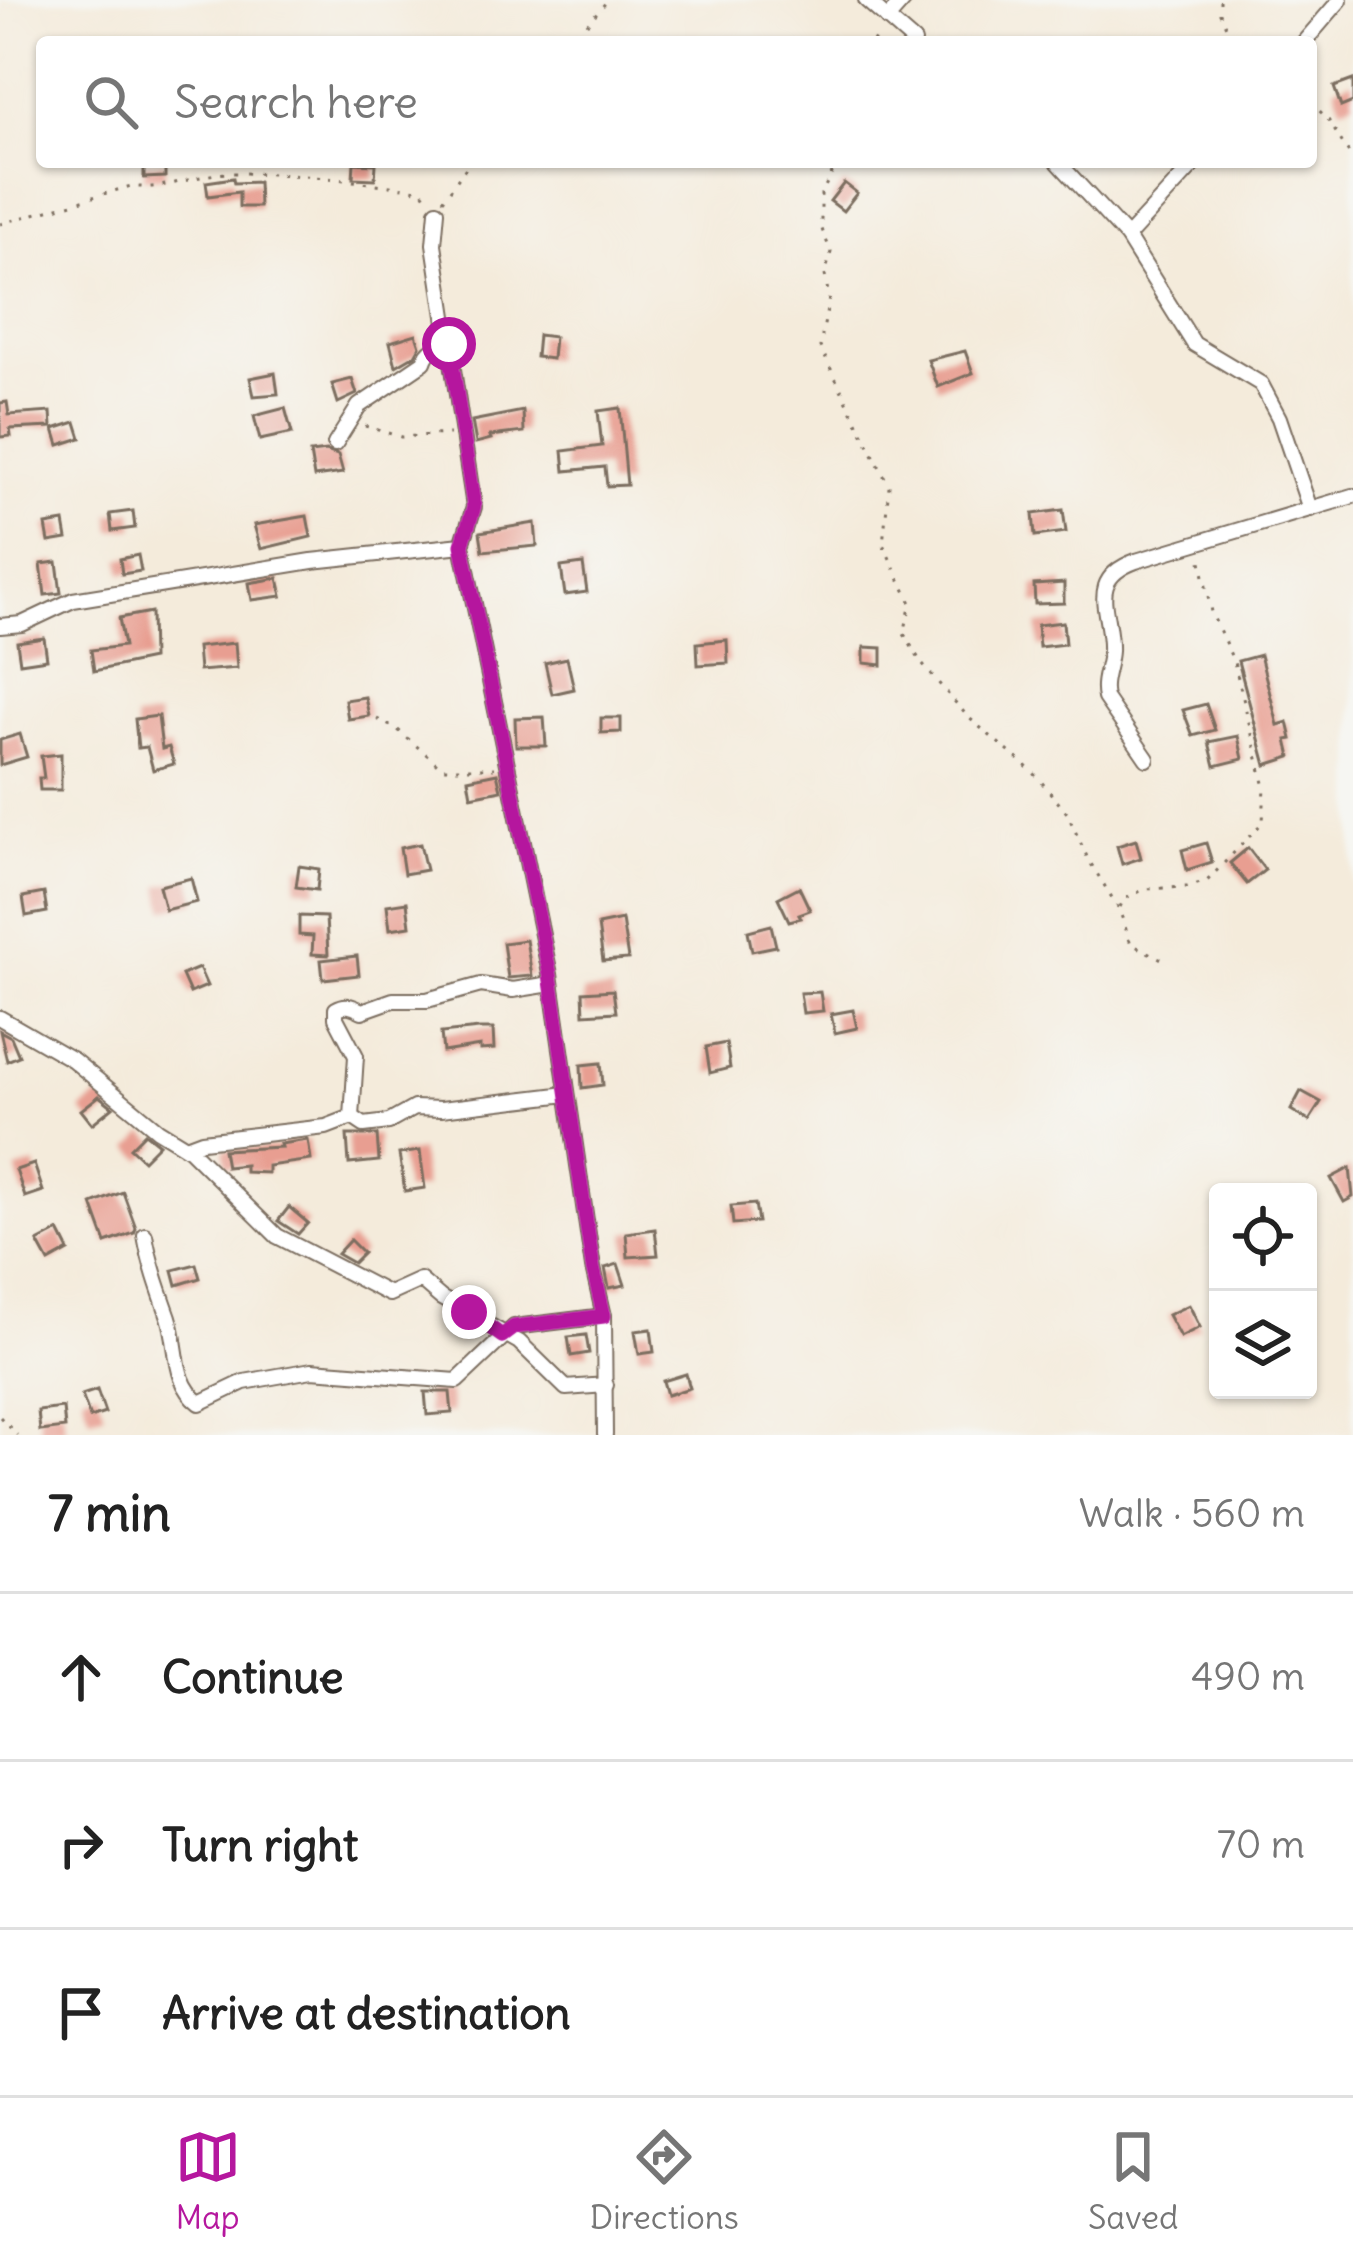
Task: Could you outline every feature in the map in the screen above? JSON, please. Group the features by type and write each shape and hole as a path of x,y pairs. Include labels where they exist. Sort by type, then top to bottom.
{"street":[{"path":"866,0 907,36"},
{"path":"887,20 904,0"},
{"path":"1309,36 1340,0"},
{"path":"1064,168 1127,237 1194,344 1262,384 1279,418 1310,509"},
{"path":"1127,237 1190,168"},
{"path":"437,211 434,244 474,507 462,545 551,984 604,1316 605,1435"},
{"path":"334,444 373,395 424,362 437,346 449,344"},
{"path":"1147,759 1102,687 1110,652 1104,592 1121,567 1353,496"},
{"path":"0,626 22,624 73,599 312,561 462,545"},
{"path":"352,1117 356,1056 336,1018 341,1006 362,1011 394,1000 427,1000 481,985 513,990 551,984"},
{"path":"0,1018 73,1060 158,1130 186,1147 224,1179 277,1236 389,1294 420,1280 441,1298 519,1342 566,1388 606,1385"},
{"path":"352,1117 364,1125 389,1122 414,1108 567,1094"},
{"path":"186,1147 202,1141 326,1127 352,1117"},
{"path":"145,1234 170,1321 178,1369 188,1394 200,1403 244,1382 312,1370 458,1381 514,1327 604,1316"}],"path":[{"path":"576,36 608,0"},
{"path":"1220,0 1230,36"},
{"path":"1317,109 1353,160"},
{"path":"0,224 131,186 153,189 231,172 423,191 437,211 466,168"},
{"path":"835,168 821,194 821,227 831,252 824,275 830,298 820,347 889,486 883,544 911,603 904,634 922,664 968,717 1034,773 1067,813 1119,909 1131,944 1166,961"},
{"path":"350,420 401,437 462,431"},
{"path":"1119,909 1124,899 1145,889 1207,881 1263,822 1265,787 1234,662 1211,611 1198,543"},
{"path":"377,719 398,730 442,769 490,769 507,764"},
{"path":"0,1418 17,1435"}],"building":[{"path":"1353,80 1353,102 1341,107 1334,87"},
{"path":"144,168 165,168 165,177 144,178"},
{"path":"354,168 376,168 375,179 353,178"},
{"path":"233,178 234,183 258,182 259,207 239,207 239,192 208,196 206,182"},
{"path":"844,183 857,193 843,211 830,201"},
{"path":"416,334 420,346 415,355 396,366 390,342"},
{"path":"538,335 554,337 552,359 536,357"},
{"path":"965,351 973,373 938,387 928,360"},
{"path":"275,373 278,394 254,396 250,378"},
{"path":"352,379 357,394 338,403 332,384"},
{"path":"7,402 9,415 51,412 52,427 10,429 11,436 0,437 0,403"},
{"path":"285,408 292,433 260,440 254,416"},
{"path":"620,408 627,485 607,486 605,467 565,471 563,451 602,446 598,411"},
{"path":"523,411 524,432 490,436 476,443 472,421"},
{"path":"76,422 81,438 59,445 54,429"},
{"path":"310,453 338,455 343,473 314,477"},
{"path":"1063,510 1066,532 1035,536 1033,514"},
{"path":"133,511 135,528 112,531 110,514"},
{"path":"307,516 311,537 261,549 254,525"},
{"path":"64,522 67,539 49,542 46,525"},
{"path":"535,523 537,546 483,551 480,532"},
{"path":"138,555 141,571 122,574 120,559"},
{"path":"57,562 61,593 45,595 41,564"},
{"path":"583,564 587,592 565,595 561,567"},
{"path":"278,578 282,596 252,600 249,583"},
{"path":"1064,583 1064,603 1035,604 1034,585"},
{"path":"151,612 152,659 94,671 91,650 124,646 119,618"},
{"path":"1063,622 1065,644 1039,647 1037,625"},
{"path":"44,638 47,659 20,663 17,642"},
{"path":"727,640 728,663 698,665 697,643"},
{"path":"235,643 237,668 199,671 197,647"},
{"path":"864,647 882,648 882,665 864,663"},
{"path":"1260,655 1278,725 1288,722 1292,739 1287,740 1291,757 1266,765 1238,661"},
{"path":"567,658 574,689 552,694 545,663"},
{"path":"365,697 369,716 348,719 345,700"},
{"path":"1206,704 1215,730 1193,736 1183,710"},
{"path":"158,716 162,749 169,747 174,764 153,770 147,747 138,748 135,719"},
{"path":"544,717 546,746 516,746 515,718"},
{"path":"601,718 621,718 621,732 601,733"},
{"path":"20,734 27,757 0,765 0,740"},
{"path":"1238,736 1243,759 1215,766 1209,742"},
{"path":"61,754 61,790 40,790 39,778 44,778 41,756"},
{"path":"497,773 501,790 471,796 468,779"},
{"path":"1136,840 1141,858 1122,864 1117,846"},
{"path":"1206,843 1212,862 1187,870 1182,850"},
{"path":"420,844 426,870 404,874 400,848"},
{"path":"1248,848 1265,870 1247,884 1230,863"},
{"path":"299,866 319,869 317,890 296,887"},
{"path":"191,878 197,902 165,910 159,886"},
{"path":"799,887 810,910 789,921 778,898"},
{"path":"44,893 47,912 26,916 23,897"},
{"path":"407,902 410,926 390,929 387,905"},
{"path":"299,916 326,917 328,955 312,954 313,936 299,935"},
{"path":"622,920 628,959 603,961 598,925"},
{"path":"771,925 776,946 752,951 748,931"},
{"path":"526,940 532,976 508,978 503,943"},
{"path":"357,956 359,975 323,979 321,960"},
{"path":"199,968 207,986 190,993 182,975"},
{"path":"613,990 616,1012 584,1014 583,992"},
{"path":"820,992 823,1011 803,1013 800,993"},
{"path":"853,1010 857,1028 835,1033 831,1014"},
{"path":"493,1029 494,1049 480,1050 480,1046 443,1052 441,1033"},
{"path":"0,1031 11,1037 19,1056 7,1061"},
{"path":"726,1043 730,1068 710,1073 706,1047"},
{"path":"601,1063 603,1085 582,1088 581,1065"},
{"path":"1301,1091 1321,1102 1309,1121 1291,1110"},
{"path":"99,1096 113,1107 92,1124 81,1110"},
{"path":"145,1133 159,1144 143,1160 130,1148"},
{"path":"347,1135 377,1135 379,1161 349,1164"},
{"path":"308,1140 311,1160 268,1166 268,1173 245,1172 245,1165 226,1167 223,1150 281,1147"},
{"path":"420,1151 425,1188 405,1191 399,1154"},
{"path":"34,1164 43,1191 25,1197 16,1170"},
{"path":"1350,1168 1353,1197 1344,1202 1331,1178"},
{"path":"123,1192 136,1228 106,1243 92,1204"},
{"path":"755,1204 758,1222 733,1224 731,1206"},
{"path":"289,1207 308,1223 298,1234 278,1221"},
{"path":"655,1229 658,1255 628,1257 626,1233"},
{"path":"59,1231 69,1251 49,1262 38,1242"},
{"path":"350,1240 363,1253 353,1263 337,1254"},
{"path":"196,1264 200,1278 177,1285 173,1270"},
{"path":"618,1264 625,1285 609,1288 605,1268"},
{"path":"1189,1305 1200,1327 1180,1337 1168,1315"},
{"path":"651,1329 654,1352 639,1354 635,1331"},
{"path":"586,1335 589,1353 571,1356 568,1337"},
{"path":"686,1374 690,1388 667,1395 663,1381"},
{"path":"97,1390 105,1413 90,1418 82,1395"},
{"path":"425,1392 450,1392 452,1413 427,1415"},
{"path":"63,1408 65,1428 40,1431 38,1411"}],"route":[{"path":"449,344 474,507 462,545 550,974 604,1316 514,1327 502,1336 469,1312"}]}
